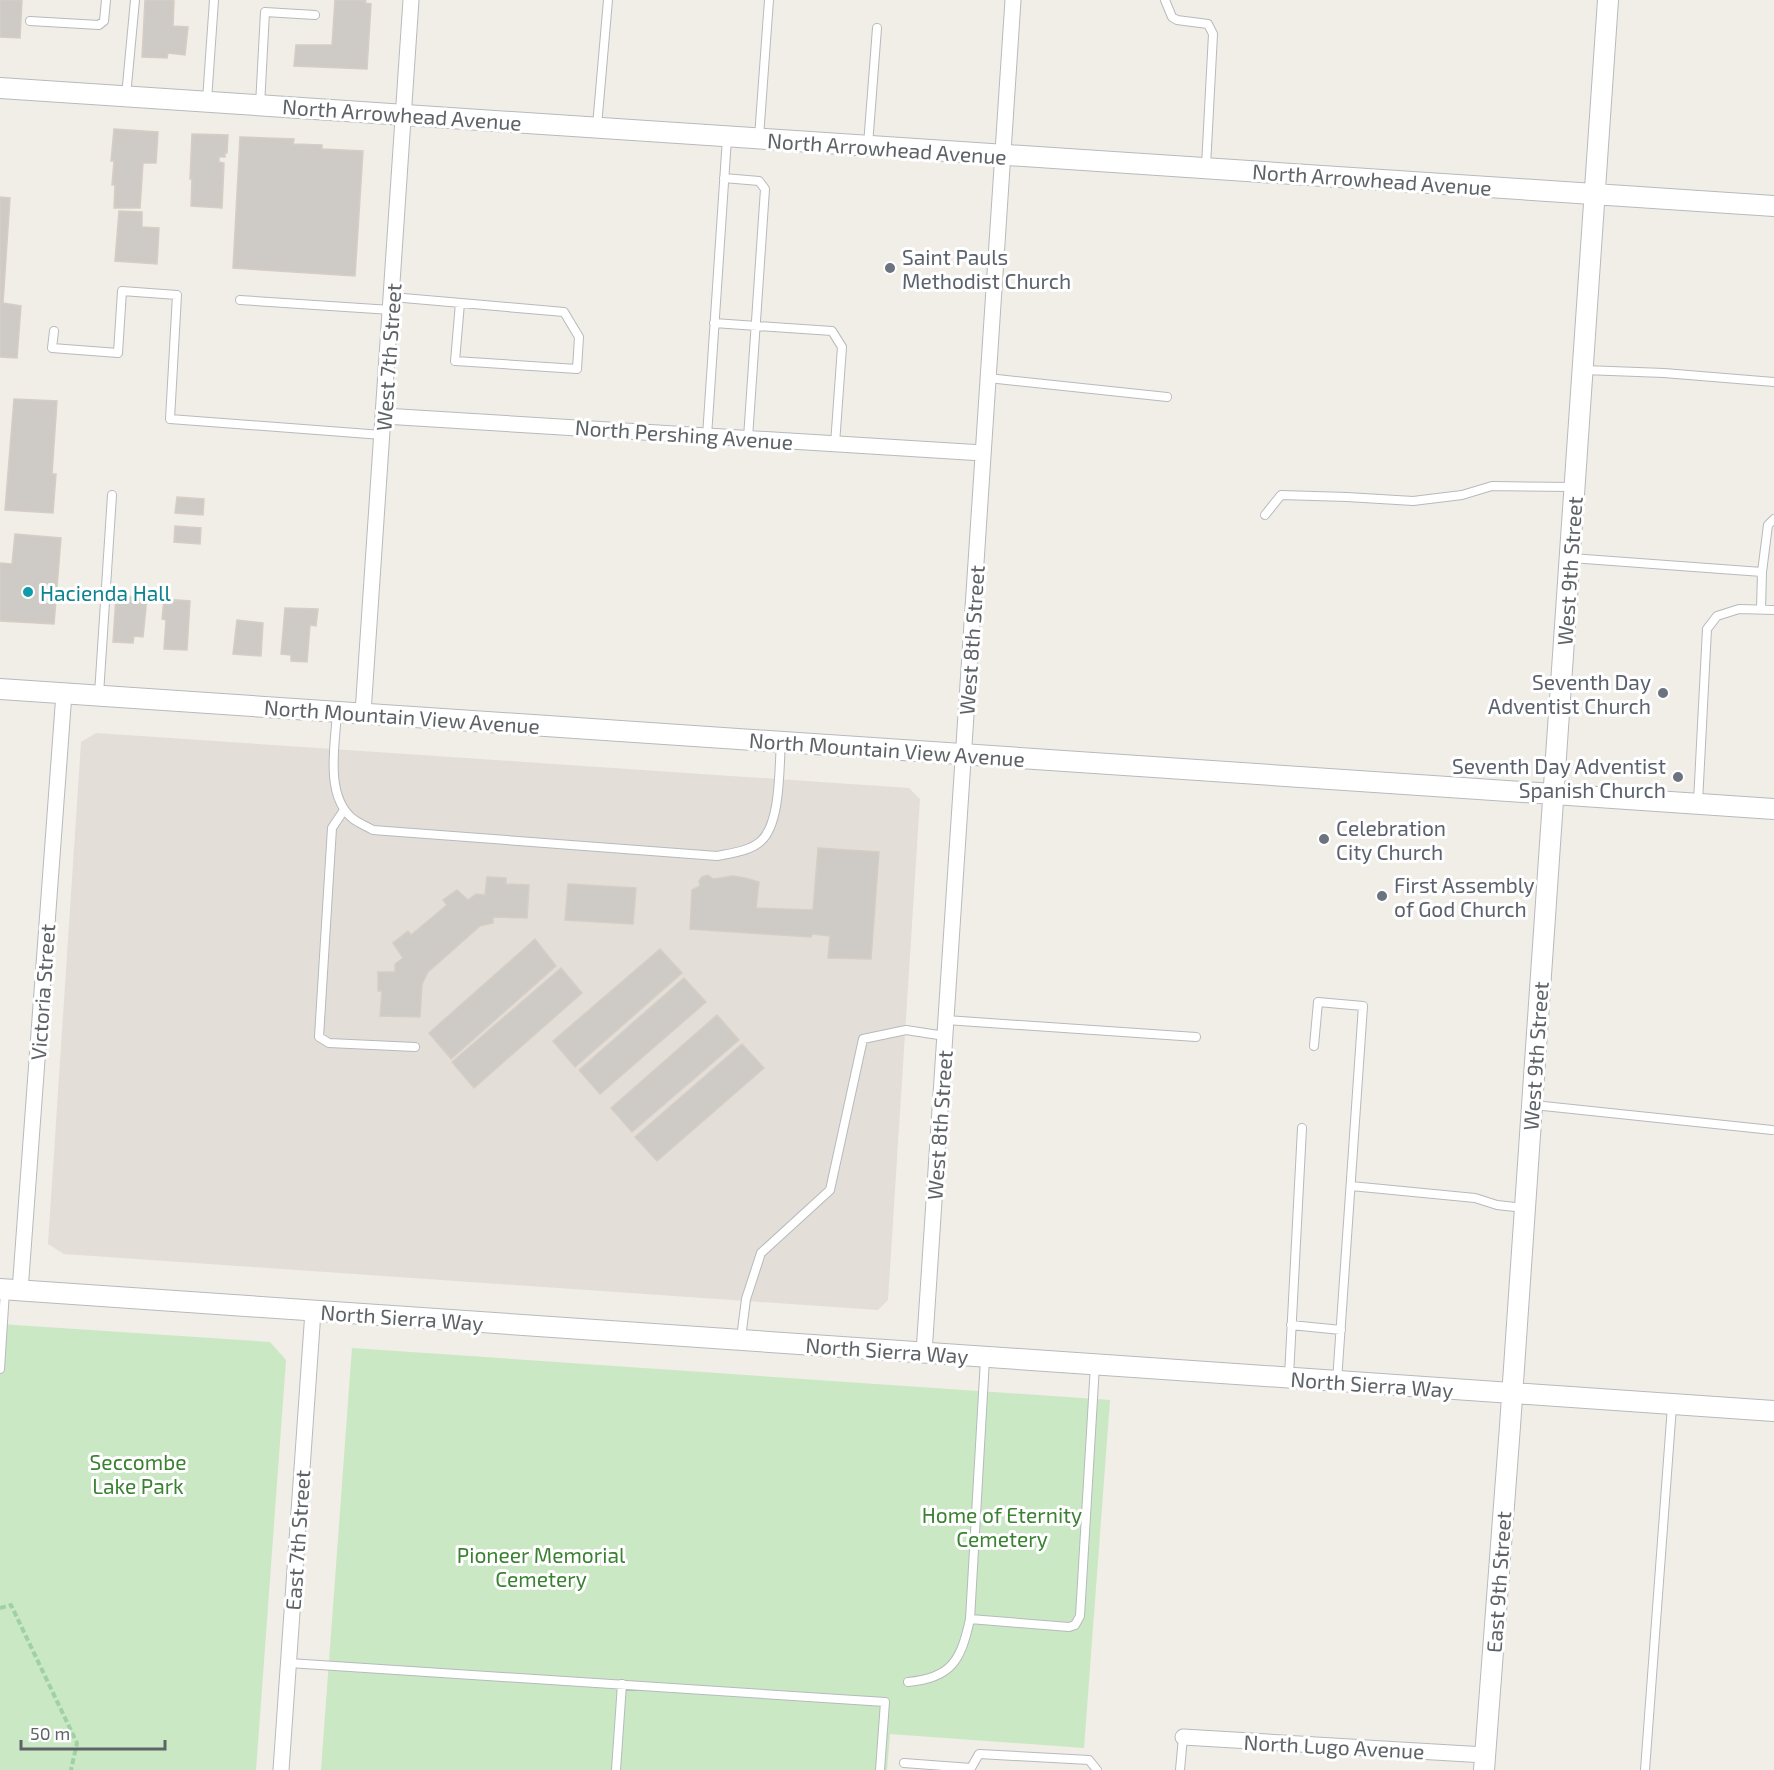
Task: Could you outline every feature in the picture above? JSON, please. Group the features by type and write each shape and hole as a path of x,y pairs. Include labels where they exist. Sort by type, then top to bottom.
{"street":[{"name":"West 7th Street","path":"363,713 411,0"},
{"name":"West 8th Street","path":"924,1353 1013,0"},
{"name":"West 9th Street","path":"1512,1393 1608,0"},
{"name":"North Arrowhead Avenue","path":"0,88 1774,206"},
{"name":"North Pershing Avenue","path":"384,416 983,453"},
{"name":"North Mountain View Avenue","path":"0,689 1774,809"},
{"name":"Victoria Street","path":"8,1290 64,693"},
{"name":"North Sierra Way","path":"8,1290 1774,1411"},
{"name":"East 7th Street","path":"281,1770 313,1311"},
{"name":"East 9th Street","path":"1484,1763 1512,1393"},
{"name":"North Lugo Avenue","path":"1183,1737 1484,1763"}],"lane":[{"path":"30,21 99,25 104,21 106,0"},
{"path":"126,96 135,0"},
{"path":"207,101 214,0"},
{"path":"596,127 608,0"},
{"path":"759,139 769,0"},
{"path":"1165,0 1172,17 1177,20 1208,24 1213,34 1206,168"},
{"path":"260,105 265,12 315,15"},
{"path":"868,146 877,28"},
{"path":"707,436 727,136"},
{"path":"724,178 759,181 765,189 748,438"},
{"path":"54,331 52,348 118,353 122,291 177,295 170,419 382,435"},
{"path":"240,300 391,304 460,303 564,312 579,338 577,369 455,361 460,303"},
{"path":"714,323 832,331 842,347 835,444"},
{"path":"1582,370 1664,373 1774,382"},
{"path":"988,378 1167,397"},
{"path":"1265,515 1281,495 1413,501 1462,495 1492,486 1575,487"},
{"path":"99,695 112,495"},
{"path":"1761,609 1762,572 1768,525 1774,519"},
{"path":"1570,558 1762,572"},
{"path":"1698,803 1707,629 1717,616 1739,609 1774,610"},
{"path":"337,712 334,782 338,799 353,819 373,830 717,856 741,851 762,841 775,812 781,742"},
{"path":"344,810 332,828 319,1037 329,1043 415,1047"},
{"path":"1314,1047 1318,1002 1363,1006 1337,1381"},
{"path":"946,1020 1196,1037"},
{"path":"741,1340 746,1299 761,1253 830,1190 863,1039 906,1030 945,1036"},
{"path":"1532,1105 1772,1130"},
{"path":"1289,1378 1302,1128"},
{"path":"1351,1186 1475,1198 1497,1205 1525,1208"},
{"path":"0,1370 8,1290"},
{"path":"1292,1325 1341,1330"},
{"path":"908,1682 926,1680 940,1675 955,1661 965,1641 970,1619 985,1357"},
{"path":"970,1619 1069,1627 1076,1625 1080,1616 1095,1365"},
{"path":"1645,1770 1672,1404"},
{"path":"289,1663 885,1702 880,1770"},
{"path":"616,1770 622,1684"},
{"path":"1180,1770 1183,1737"},
{"path":"904,1763 971,1768 979,1754 1089,1760 1097,1770"}],"path":[{"path":"0,1608 11,1605 77,1743 71,1770"}],"shaded area":[{"path":"96,733 909,788 920,799 888,1300 878,1310 64,1254 48,1244 81,742"}],"green space":[{"name":"Seccombe Lake Park","path":"0,1324 270,1342 286,1360 256,1770 0,1770"},
{"name":"Pioneer Memorial Cemetery","path":"352,1348 1110,1400 1084,1748 890,1734 887,1770 321,1770"}],"building":[{"path":"0,0 22,0 20,38 0,37"},
{"path":"145,0 174,0 173,26 188,27 185,55 168,53 167,58 142,57"},
{"path":"335,0 366,0 365,3 371,4 367,69 294,66 296,45 332,45"},
{"path":"114,129 158,132 156,163 143,163 140,208 114,208 115,185 112,185 114,161 111,161"},
{"path":"192,134 228,135 227,153 225,157 219,157 219,162 224,163 222,208 191,206"},
{"path":"240,137 294,139 293,144 322,145 322,149 363,151 355,276 233,268"},
{"path":"0,197 10,198 3,303 21,306 17,358 0,357"},
{"path":"119,211 142,212 142,227 159,228 157,264 115,261"},
{"path":"14,399 57,401 52,474 56,474 53,513 5,510"},
{"path":"177,497 204,499 203,515 175,513"},
{"path":"175,526 201,528 200,544 174,542"},
{"name":"Hacienda Hall","path":"15,534 61,538 54,624 0,621 0,563 12,564"},
{"path":"116,596 147,597 143,637 134,636 133,643 113,642"},
{"path":"164,599 190,601 187,650 164,649 166,620 162,619"},
{"path":"285,608 318,609 316,626 310,625 307,662 291,661 291,655 281,654"},
{"path":"237,620 263,623 261,656 233,654"},
{"path":"818,848 879,852 871,959 828,958 830,936 812,934 811,937 690,929 692,890 700,886 699,881 702,877 708,875 713,879 733,876 759,882 756,908 813,910"},
{"path":"487,877 506,878 506,884 529,885 527,918 493,917 493,923 480,926 428,972 422,984 420,1017 380,1016 382,991 378,991 378,972 395,972 395,964 403,958 393,943 408,931 411,935 447,905 443,900 457,890 468,900 476,894 485,895"},
{"path":"568,884 636,888 633,924 565,920"},
{"path":"535,939 556,966 451,1059 429,1033"},
{"path":"660,949 682,973 575,1067 553,1041"},
{"path":"561,968 582,993 474,1088 452,1062"},
{"path":"684,978 706,1002 600,1094 579,1070"},
{"path":"717,1015 739,1040 632,1132 611,1108"},
{"path":"742,1044 764,1068 657,1161 635,1137"}],"place":[{"name":"Saint Pauls Methodist Church","path":"890,268"},
{"name":"Hacienda Hall","path":"28,592"},
{"name":"Seventh Day Adventist Church","path":"1663,693"},
{"name":"Seventh Day Adventist Spanish Church","path":"1678,777"},
{"name":"Celebration City Church","path":"1324,839"},
{"name":"First Assembly of God Church","path":"1382,896"}],"park label":[{"name":"Home of Eternity Cemetery","path":"1002,1526"}]}
